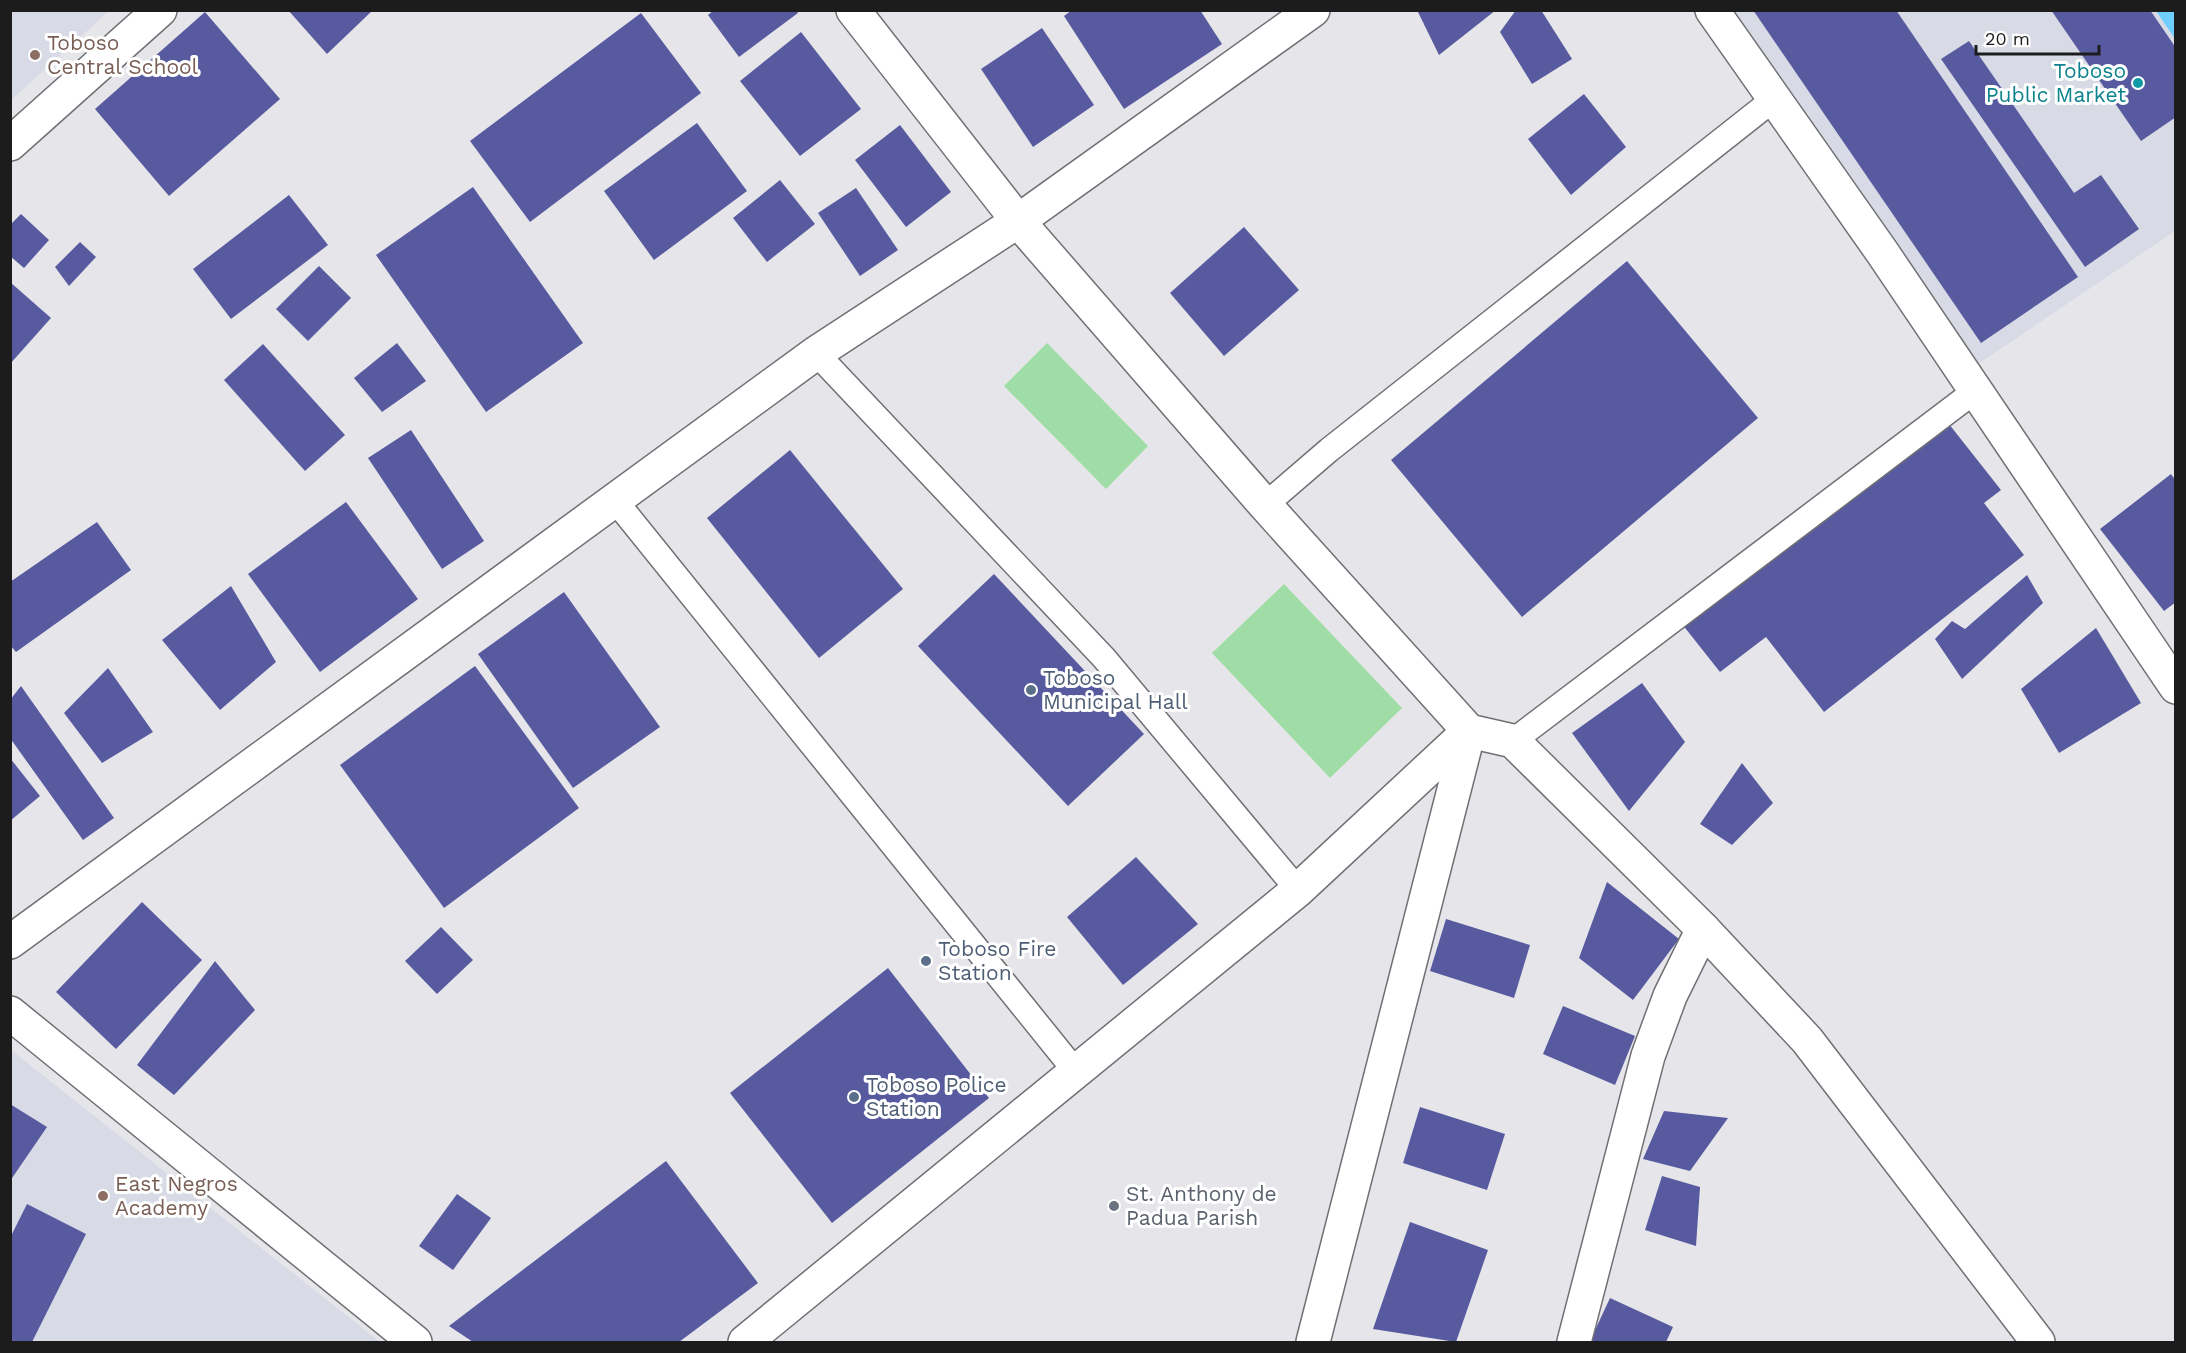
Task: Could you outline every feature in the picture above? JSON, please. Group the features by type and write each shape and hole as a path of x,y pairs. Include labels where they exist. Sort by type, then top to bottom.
{"street":[{"path":"10,144 160,10"},
{"path":"853,10 1018,221 1265,505 1469,731 1513,741 1703,929 1808,1040 2038,1342"},
{"path":"10,942 816,353 1018,221 1313,10"},
{"path":"1712,10 1882,252 2175,687"},
{"path":"745,1342 1298,890 1469,731"},
{"path":"1313,1342 1469,731"},
{"path":"1574,1342 1648,1056 1670,996 1703,929"},
{"path":"10,1013 415,1342"}],"lane":[{"path":"1265,505 1329,450 1774,99"},
{"path":"816,353 1104,658 1298,890"},
{"path":"1513,741 1975,391"},
{"path":"614,500 1076,1072"}],"shaded area":[{"name":"Toboso Central School","path":"11,10 109,10 109,11 11,100"},
{"name":"Toboso Public Market","path":"1714,11 2156,11 2175,39 2175,231 1969,370"},
{"name":"East Negros Academy","path":"11,1050 380,1342 11,1342"}],"green space":[{"path":"1047,343 1148,446 1106,489 1004,386"},
{"path":"1284,584 1402,708 1330,778 1212,653"}],"water":[{"path":"2156,11 2175,11 2175,39"}],"building":[{"path":"288,10 373,10 327,54"},
{"path":"714,10 796,10 798,13 739,57 708,15"},
{"path":"1072,10 1200,10 1222,44 1124,109 1064,16"},
{"path":"1417,10 1496,10 1439,55"},
{"path":"1516,10 1541,10 1572,59 1532,84 1500,32"},
{"path":"1753,10 1896,10 2078,277 1981,343"},
{"name":"Toboso Public Market","path":"2051,10 2150,10 2176,48 2176,117 2141,141"},
{"path":"205,12 280,99 169,196 95,109"},
{"path":"641,13 701,93 530,222 470,141"},
{"path":"1042,28 1094,105 1033,147 981,69"},
{"path":"801,32 861,109 800,156 740,81"},
{"path":"1969,41 2074,193 2101,175 2139,229 2085,267 1941,59"},
{"path":"1584,94 1626,147 1571,195 1528,139"},
{"path":"697,123 747,191 654,260 604,191"},
{"path":"900,125 951,192 906,227 855,160"},
{"path":"780,180 815,224 767,262 733,218"},
{"path":"473,187 583,343 486,412 376,255"},
{"path":"856,188 898,250 860,276 818,213"},
{"path":"289,195 328,245 231,319 193,269"},
{"path":"21,214 49,240 24,268 10,256 10,225"},
{"path":"1244,227 1299,290 1224,356 1170,293"},
{"path":"80,242 96,257 69,286 55,267"},
{"path":"1627,261 1758,418 1522,617 1391,460"},
{"path":"319,266 351,298 308,341 276,309"},
{"path":"10,282 51,318 10,364"},
{"path":"397,343 426,381 382,412 354,378"},
{"path":"263,344 345,435 305,471 224,380"},
{"path":"1945,419 2001,490 1984,503 2024,555 1824,712 1766,637 1720,672 1682,624"},
{"path":"411,430 484,541 442,569 368,458"},
{"path":"790,450 903,589 819,658 707,518"},
{"path":"2171,474 2176,481 2176,602 2164,611 2100,529"},
{"path":"346,502 418,599 320,672 248,574"},
{"path":"97,522 131,570 16,652 10,645 10,582"},
{"name":"Toboso Municipal Hall","path":"994,574 1144,734 1068,806 918,646"},
{"path":"2027,575 2043,603 1962,679 1935,639 1952,621 1965,629"},
{"path":"231,586 276,662 220,710 162,640"},
{"path":"564,592 660,727 573,788 478,654"},
{"path":"2096,628 2141,703 2059,753 2021,689"},
{"path":"475,666 579,808 444,908 340,765"},
{"path":"108,668 153,732 102,763 64,713"},
{"path":"1642,683 1685,742 1629,811 1572,733"},
{"path":"21,686 114,818 83,840 10,738 10,700"},
{"path":"10,758 40,796 10,821"},
{"path":"1742,763 1773,803 1732,845 1700,824"},
{"path":"1136,857 1198,924 1123,985 1067,917"},
{"path":"1607,882 1679,939 1633,1000 1579,958"},
{"path":"142,902 202,960 116,1049 56,992"},
{"path":"1446,919 1530,945 1514,998 1430,971"},
{"path":"441,927 473,960 437,994 405,961"},
{"path":"215,961 255,1010 174,1095 137,1065"},
{"path":"888,968 989,1098 832,1223 730,1093"},
{"path":"1563,1006 1635,1036 1615,1085 1543,1054"},
{"path":"10,1104 47,1127 10,1181"},
{"path":"1420,1107 1505,1134 1487,1190 1403,1163"},
{"path":"1664,1111 1728,1118 1690,1171 1643,1159"},
{"path":"666,1161 758,1283 679,1342 473,1342 449,1326"},
{"path":"1662,1176 1700,1187 1696,1246 1645,1230"},
{"path":"457,1194 491,1218 453,1270 419,1246"},
{"path":"27,1204 86,1234 32,1342 10,1342 10,1238"},
{"path":"1410,1222 1488,1250 1456,1342 1373,1329"},
{"path":"1610,1298 1673,1327 1666,1342 1590,1341"}],"place":[{"name":"Toboso Central School","path":"35,55"},
{"name":"Toboso Public Market","path":"2138,83"},
{"name":"Toboso Municipal Hall","path":"1031,690"},
{"name":"Toboso Fire Station","path":"926,961"},
{"name":"Toboso Police Station","path":"854,1097"},
{"name":"East Negros Academy","path":"103,1196"},
{"name":"St. Anthony de Padua Parish","path":"1114,1206"}]}
